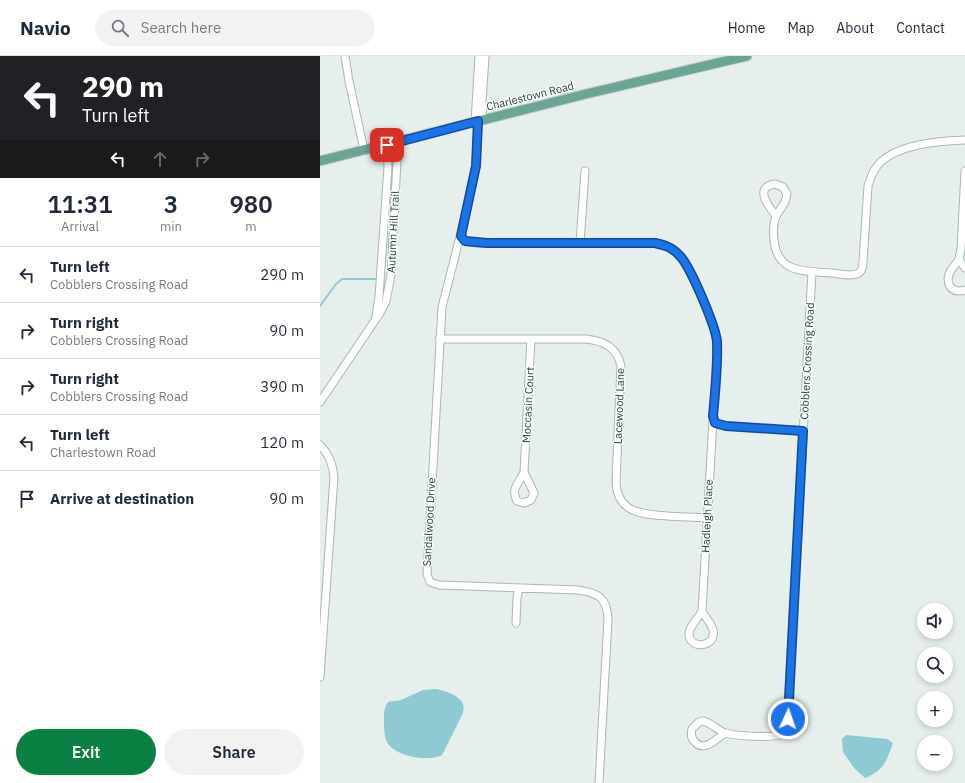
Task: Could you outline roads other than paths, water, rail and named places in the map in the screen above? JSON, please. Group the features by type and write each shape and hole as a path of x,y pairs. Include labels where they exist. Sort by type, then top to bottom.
{"main road":[{"name":"Charlestown Road","path":"320,161 747,56"}],"street":[{"path":"345,56 348,81 364,150"},
{"path":"479,56 479,121 476,166 461,236 462,239 468,242 487,243 655,243 668,246 673,249 682,258 704,303 716,336 717,349 713,420"},
{"path":"479,121 482,103 485,56"},
{"path":"776,216 774,234 775,246 779,257 793,269 851,275 859,273 862,270 868,186 874,171 884,160 897,152 938,142 965,140"},
{"name":"Autumn Hill Trail","path":"320,402 376,319 386,301 391,275 398,142"},
{"name":"Autumn Hill Trail","path":"376,319 379,297 388,167 387,145"},
{"path":"965,171 961,249 959,260 950,272 949,284 953,290 965,290"},
{"path":"580,243 585,172"},
{"name":"Sandalwood Drive","path":"465,216 443,300 427,574 428,578 434,584 439,585 578,590 590,592 600,597 604,601 607,606 608,619 599,783"},
{"path":"959,260 965,268"},
{"name":"Cobblers Crossing Road","path":"713,420 715,423 720,425 803,431 812,272"},
{"name":"Lacewood Lane","path":"440,339 593,340 607,344 620,359 621,366 616,481 616,487 620,499 628,508 638,513 707,518"},
{"name":"Moccasin Court","path":"524,472 531,339"},
{"name":"Hadleigh Place","path":"702,611 713,420"},
{"path":"725,733 711,744 702,746 694,742 691,733 695,725 703,721 708,722 725,733 779,736 786,733 803,431"},
{"path":"320,445 331,461 334,477 320,677"},
{"path":"516,623 517,598 519,589"},
{"path":"702,611 710,623 713,632 711,640 704,645 700,645 692,641 689,633 690,628 702,611"}],"water":[{"path":"435,689 453,694 462,702 464,707 463,713 442,755 422,758 399,752 388,744 384,732 384,712 388,702 401,700 423,690"},
{"path":"846,735 887,739 893,743 884,765 876,772 865,778 854,768 843,752 842,739"}],"waterway":[{"path":"320,306 336,284 342,279 375,279"}]}
